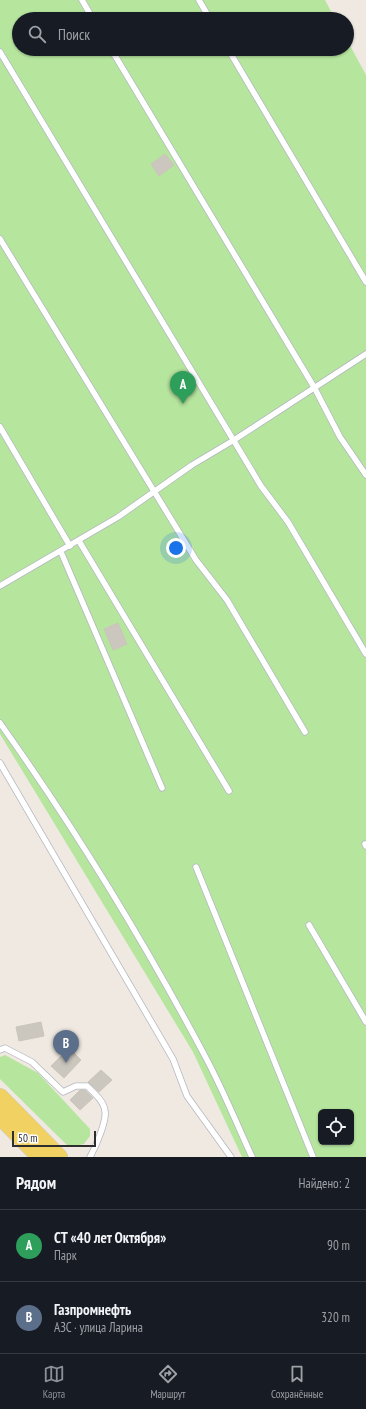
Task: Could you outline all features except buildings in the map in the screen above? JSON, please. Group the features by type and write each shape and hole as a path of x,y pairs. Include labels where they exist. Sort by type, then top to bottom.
{"main road":[{"path":"0,1097 59,1157"},
{"path":"0,1116 40,1157"}],"lane":[{"path":"82,0 89,12"},
{"path":"199,0 206,12"},
{"path":"0,52 261,486 288,522 366,654"},
{"path":"115,56 314,387 340,437 366,475"},
{"path":"232,56 366,282"},
{"path":"0,238 196,560 227,600 305,732"},
{"path":"0,586 79,541 155,492 192,465 234,440 366,354"},
{"path":"0,427 70,546"},
{"path":"79,541 230,791"},
{"path":"61,552 162,788"},
{"path":"0,723 45,786 159,972 207,1060 252,1157"},
{"path":"0,763 173,1059 187,1096 231,1157"},
{"path":"196,867 313,1157"},
{"path":"309,925 366,1022"},
{"path":"0,1050 5,1048 32,1062 63,1092 76,1086 87,1086 98,1096 106,1112 98,1141 90,1157"}],"green space":[{"path":"0,0 325,0 331,12 12,12 12,56 354,56 354,53 366,75 366,1157 242,1157 193,1052 0,734"},
{"path":"5,1055 38,1073 90,1129 90,1136 84,1144 69,1147 0,1079 0,1057"}],"place":[{"name":"СТ «40 лет Октября»","path":"183,404"},
{"name":"Газпромнефть","path":"66,1063"}]}
